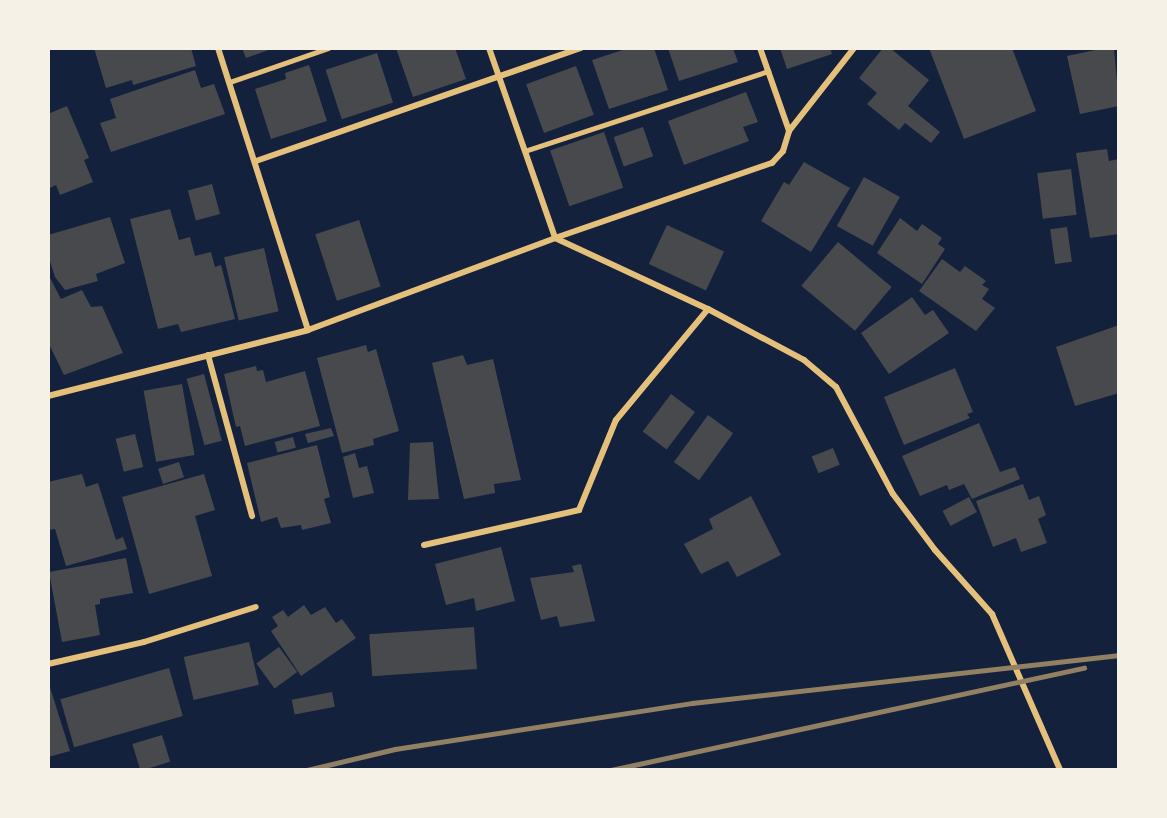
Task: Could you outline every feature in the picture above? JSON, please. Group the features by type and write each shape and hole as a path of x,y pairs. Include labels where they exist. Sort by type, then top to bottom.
{"street":[{"path":"218,48 256,161 308,330"},
{"path":"489,48 555,238 708,309 804,360 836,387 893,494 935,550 992,614 1060,770"},
{"path":"256,161 581,48"},
{"path":"759,48 789,131"},
{"path":"48,396 308,330 555,238 772,163 783,151 789,131 854,48"},
{"path":"424,545 579,510 616,420 708,309"},
{"path":"208,356 252,516"},
{"path":"48,664 144,642 256,607"}],"lane":[{"path":"230,82 328,48"},
{"path":"525,152 768,71"}],"building":[{"path":"94,48 191,48 196,66 133,85 132,80 106,88"},
{"path":"242,48 274,48 246,58"},
{"path":"396,48 455,48 466,79 413,97"},
{"path":"629,48 654,48 668,90 609,109 592,60"},
{"path":"668,48 733,48 738,62 679,81"},
{"path":"780,48 830,48 832,54 787,69"},
{"path":"883,48 890,48 929,80 908,106 940,132 931,143 905,123 899,130 867,104 877,93 859,78"},
{"path":"929,48 1012,48 1036,111 964,139"},
{"path":"1114,48 1119,106 1080,114 1067,56"},
{"path":"377,53 393,102 342,119 326,70"},
{"path":"309,65 327,121 271,139 255,89 286,79 285,73"},
{"path":"576,66 594,115 544,133 526,84"},
{"path":"195,70 201,88 214,84 225,114 111,152 100,123 116,118 110,99"},
{"path":"746,92 758,122 743,127 749,141 684,165 668,121"},
{"path":"67,106 89,158 84,160 93,182 60,195 56,185 48,189 48,114"},
{"path":"643,127 653,156 624,166 614,137"},
{"path":"604,132 623,188 569,206 550,151"},
{"path":"1107,149 1109,161 1119,159 1119,234 1090,238 1076,153"},
{"path":"804,162 850,188 811,252 761,221 784,182 789,185"},
{"path":"1071,169 1077,215 1043,219 1037,173"},
{"path":"864,177 900,197 873,246 837,226"},
{"path":"212,184 220,214 196,220 188,190"},
{"path":"170,209 179,240 190,237 195,256 211,252 215,267 221,265 235,319 181,332 178,324 158,329 130,219"},
{"path":"110,217 125,263 96,274 98,281 65,290 55,277 48,255 48,235"},
{"path":"900,218 917,231 922,224 942,238 938,244 945,249 922,284 877,253"},
{"path":"359,220 381,287 337,301 315,234"},
{"path":"667,225 724,252 706,291 649,264"},
{"path":"1067,227 1072,262 1055,264 1050,229"},
{"path":"838,242 892,287 855,331 801,286"},
{"path":"264,248 279,311 239,321 224,257"},
{"path":"942,259 960,272 965,266 986,281 982,285 989,289 982,299 995,308 976,331 919,291"},
{"path":"48,274 61,299 82,290 91,307 102,306 123,353 64,375 48,342"},
{"path":"912,297 925,315 933,310 949,333 889,374 861,333"},
{"path":"1119,325 1119,393 1075,406 1056,347"},
{"path":"366,345 368,352 376,349 399,431 373,439 374,445 342,453 317,358"},
{"path":"463,355 467,365 493,359 521,480 494,484 495,493 464,499 432,363"},
{"path":"256,366 257,371 263,370 266,382 305,371 320,426 245,446 240,426 236,427 224,374"},
{"path":"955,368 973,412 967,414 970,418 904,445 884,397"},
{"path":"204,374 222,441 204,445 187,379"},
{"path":"182,384 195,455 156,462 144,391"},
{"path":"671,394 695,412 667,450 643,432"},
{"path":"708,415 733,433 699,480 674,462"},
{"path":"979,423 1000,472 1015,467 1020,479 972,499 964,484 949,490 947,485 920,496 902,456"},
{"path":"331,428 334,436 308,443 305,434"},
{"path":"135,434 143,467 124,472 116,439"},
{"path":"293,437 296,448 277,453 275,442"},
{"path":"433,442 439,499 408,500 410,443"},
{"path":"317,445 330,497 324,499 331,523 302,530 301,525 281,528 277,517 261,522 247,463"},
{"path":"833,448 840,465 818,473 812,457"},
{"path":"355,453 359,468 367,466 374,493 353,498 343,457"},
{"path":"179,462 184,477 163,484 158,469"},
{"path":"82,474 86,487 98,483 116,540 123,537 127,549 66,566 55,529 49,530 48,526 48,482"},
{"path":"204,474 215,510 195,516 212,576 149,594 122,497"},
{"path":"1023,484 1029,500 1039,496 1046,515 1038,519 1047,543 1021,552 1016,538 993,547 976,501"},
{"path":"751,496 781,555 737,577 728,561 701,574 684,544 713,529 709,519"},
{"path":"969,497 977,512 950,526 943,511"},
{"path":"501,547 515,601 476,611 474,598 446,605 435,564"},
{"path":"126,558 133,593 100,599 100,604 95,605 100,635 62,642 49,572"},
{"path":"581,564 595,621 560,627 557,616 541,620 530,578 574,572 572,566"},
{"path":"304,605 311,615 325,607 336,623 342,619 356,638 301,676 271,631 278,626 272,617 283,610 288,617"},
{"path":"474,627 477,669 372,676 369,634"},
{"path":"249,642 259,685 194,700 184,657"},
{"path":"279,647 297,672 275,689 256,663"},
{"path":"169,668 183,716 74,747 60,699"},
{"path":"48,681 70,751 48,757"},
{"path":"332,692 335,707 295,715 292,700"},
{"path":"162,735 170,762 140,770 132,744"}],"railway":[{"path":"307,770 395,749 692,703 1119,655"},
{"path":"611,770 1084,668"}]}
